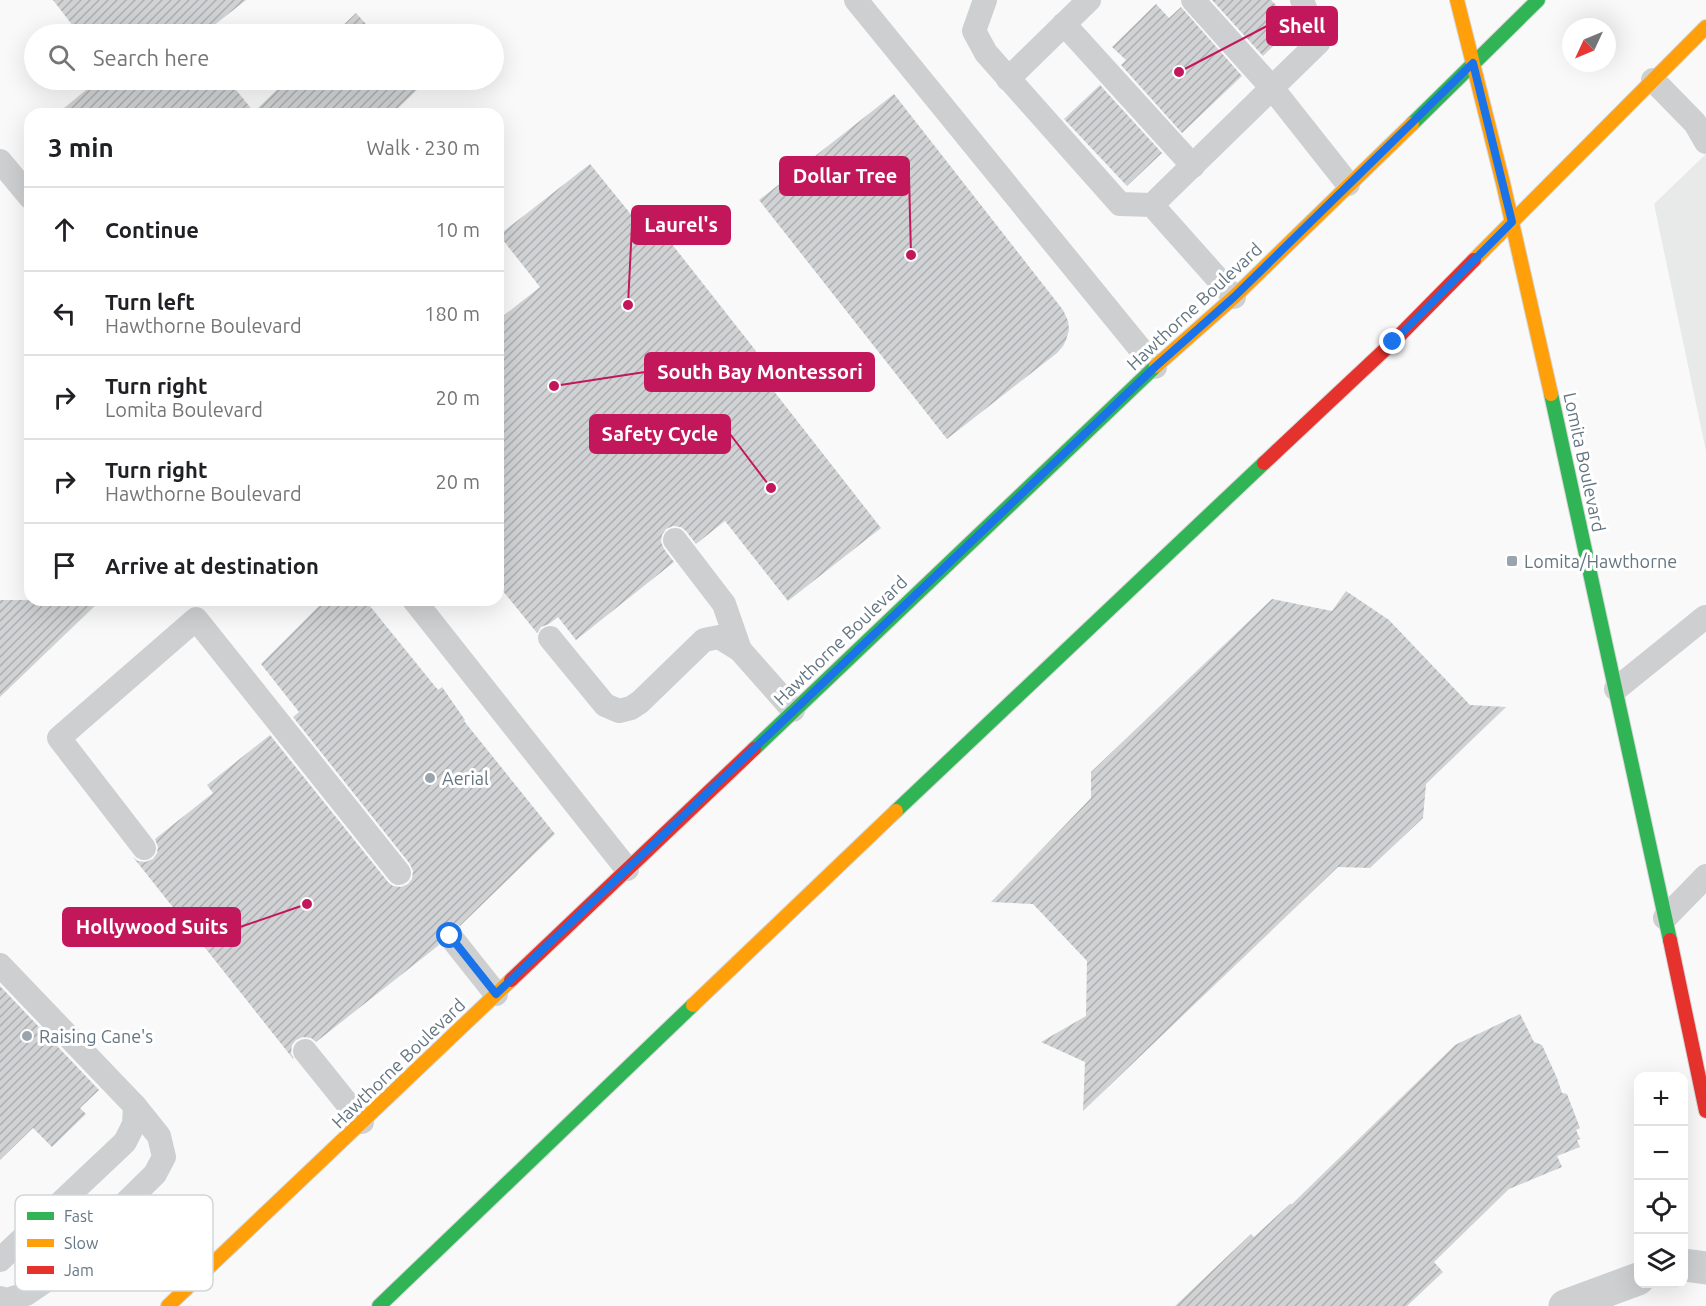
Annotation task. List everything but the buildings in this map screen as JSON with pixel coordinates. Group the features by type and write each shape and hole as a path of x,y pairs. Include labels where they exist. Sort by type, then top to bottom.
{"main road":[{"name":"Lomita Boulevard","path":"1457,0 1512,222 1616,690 1706,1111"},
{"name":"Hawthorne Boulevard","path":"213,1263 1155,367 1234,297 1538,0"},
{"path":"379,1306 983,726 1393,342 1706,27"},
{"name":"Hawthorne Boulevard","path":"168,1306 184,1291"}],"street":[{"path":"1688,1266 1706,1268"},
{"path":"1565,1306 1634,1280"}],"lane":[{"path":"856,0 1155,367"},
{"path":"985,0 974,31 986,53 1120,204 1152,206 1234,297"},
{"path":"1008,79 1089,0"},
{"path":"1193,0 1272,88 1348,184"},
{"path":"1152,206 1318,43 1302,0"},
{"path":"1064,24 1193,166"},
{"path":"1653,80 1695,123 1706,142"},
{"path":"0,160 24,190"},
{"path":"675,540 724,604 740,650"},
{"path":"419,606 627,869"},
{"path":"1616,690 1705,617"},
{"path":"144,848 59,738 196,619 399,873"},
{"path":"550,638 605,705 619,711 631,708 640,702 704,640 719,637 740,650 793,710"},
{"path":"1665,918 1706,876"},
{"path":"450,936 496,994"},
{"path":"0,965 135,1106 159,1136 164,1157 155,1174 134,1195"},
{"path":"305,1051 362,1122"},
{"path":"69,1195 125,1142 134,1124 135,1106"},
{"path":"0,1260 15,1246"},
{"path":"0,1298 7,1300 30,1291"}],"shaded area":[{"path":"1706,154 1706,451 1654,204"}],"traffic: fast":[{"path":"1412,124 1538,0"},
{"path":"754,749 1156,366"},
{"path":"1551,394 1670,940"},
{"path":"896,811 1264,463"},
{"path":"379,1306 693,1005"}],"traffic: slow":[{"path":"1457,0 1503,183 1551,394"},
{"path":"1474,260 1706,27"},
{"path":"1156,366 1234,297 1412,124"},
{"path":"693,1005 896,811"},
{"path":"213,1263 511,980"},
{"path":"168,1306 184,1291"}],"traffic: jam":[{"path":"1264,463 1393,342 1474,260"},
{"path":"511,980 754,749"},
{"path":"1670,940 1706,1111"}],"place":[{"name":"Shell","path":"1179,72"},
{"name":"Dollar Tree","path":"911,255"},
{"name":"Laurel's","path":"628,305"},
{"name":"South Bay Montessori","path":"554,386"},
{"name":"Safety Cycle","path":"771,488"},
{"name":"Lomita/Hawthorne","path":"1512,561"},
{"name":"Aerial","path":"430,778"},
{"name":"Hollywood Suits","path":"307,904"},
{"name":"Raising Cane's","path":"27,1036"}],"route":[{"path":"450,936 496,994 1155,367 1234,297 1473,63 1512,222 1393,342"}]}
